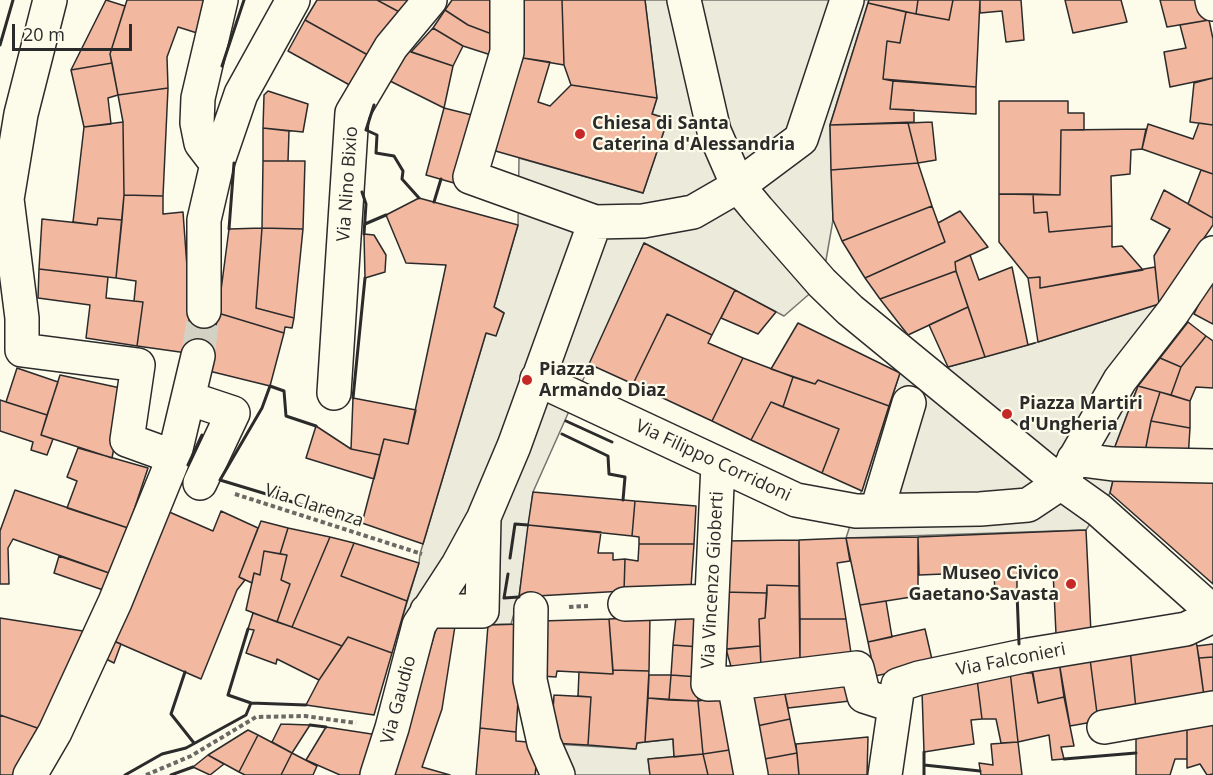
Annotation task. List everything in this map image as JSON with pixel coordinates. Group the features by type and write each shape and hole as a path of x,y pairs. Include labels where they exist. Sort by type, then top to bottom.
{"street":[{"path":"50,0 2,198 22,318 22,350 138,364 127,440 174,457"},
{"path":"217,164 201,143 197,123 198,98 221,0"},
{"path":"204,311 204,220 217,164 241,94 293,0"},
{"name":"Via Nino Bixio","path":"334,393 352,113 391,47 430,0"},
{"path":"507,0 507,52 470,177 595,222 643,221 693,212 738,186 801,139 847,0"},
{"path":"684,0 714,130 738,186 822,283 850,310 921,367 1068,471 1099,510 1213,614"},
{"name":"Via Gaudio","path":"377,775 423,618 458,565 484,517 514,446 595,222"},
{"path":"1068,471 1120,380 1173,312 1213,253"},
{"path":"30,775 55,732 115,602 174,457 198,356"},
{"name":"Via Filippo Corridoni","path":"537,379 796,500 866,511 980,509 1028,505 1068,471"},
{"path":"188,398 233,413 200,483"},
{"path":"866,511 909,403"},
{"name":"Via Vincenzo Gioberti","path":"718,464 708,684 734,683 751,775"},
{"path":"1068,471 1113,464 1213,466"},
{"path":"423,618 482,611 484,517"},
{"path":"625,604 711,601"},
{"path":"531,609 530,680 544,743 558,775"},
{"name":"Via Falconieri","path":"885,775 898,685 919,678 1028,655 1186,629 1213,614"},
{"path":"734,683 857,668 864,696 895,706"},
{"path":"1104,727 1213,708"}],"path":[{"name":"Via Clarenza","path":"200,483 420,554"},
{"path":"147,775 191,756 256,717 305,716 377,725 381,708 397,711"}],"shaded area":[{"path":"645,0 869,0 830,125 833,220 822,283 784,316 644,243 533,492 519,597 511,624 437,626 401,622 486,333 496,335 504,313 494,307 518,225 519,158 643,193 668,119 652,114 657,98"},
{"name":"Piazza Martiri d'Ungheria","path":"1159,304 1188,322 1138,386 1111,457 1115,472 1110,493 1086,530 846,538 900,373 921,367 948,367"},
{"path":"673,739 674,757 648,759 650,775 535,775 539,743 635,749 637,743"}],"building":[{"path":"106,0 125,6 110,54 112,63 71,70"},
{"path":"127,0 206,0 197,33 178,27 167,57 168,88 118,95 110,54"},
{"path":"317,0 377,0 405,15 375,59 305,20"},
{"path":"377,0 416,0 405,15"},
{"path":"452,0 493,0 497,36 468,25 445,10"},
{"path":"520,0 562,0 564,65 523,58"},
{"path":"562,0 645,0 657,98 571,85 564,65"},
{"path":"869,0 918,0 916,14 868,3"},
{"path":"918,0 953,0 949,20 916,14"},
{"path":"953,0 980,0 976,87 883,79 887,41 900,43 906,12 949,20"},
{"path":"980,0 1021,0 1024,40 1006,42 1002,11 980,13"},
{"path":"1065,0 1121,0 1127,22 1073,33"},
{"path":"1160,0 1203,0 1209,20 1167,27"},
{"path":"868,3 906,12 900,43 887,41 883,79 893,81 890,109 914,110 914,122 830,125"},
{"path":"445,10 468,25 497,36 491,55 463,46 433,28"},
{"path":"305,20 375,59 355,88 288,51"},
{"path":"1209,20 1213,39 1213,78 1170,87 1164,52 1186,48 1180,25"},
{"path":"433,28 463,46 453,66 411,52"},
{"path":"400,48 453,66 444,108 384,78"},
{"name":"Chiesa di Santa Caterina d'Alessandria","path":"523,58 550,62 538,102 550,106 571,85 657,98 652,114 668,119 643,193 492,150"},
{"path":"112,63 118,95 108,98 111,124 84,127 71,70"},
{"path":"1213,78 1213,125 1190,122 1194,83"},
{"path":"893,81 976,87 976,114 890,109"},
{"path":"168,88 163,196 124,195 123,122 118,95"},
{"path":"268,91 308,104 303,132 263,128 264,95"},
{"path":"999,101 1068,101 1068,113 1084,113 1084,130 1061,130 1060,195 999,194"},
{"path":"444,108 472,115 454,183 426,175"},
{"path":"123,122 122,220 98,218 97,225 73,222 84,127"},
{"path":"932,122 936,160 918,163 908,123"},
{"path":"908,123 918,163 831,170 830,125"},
{"path":"1199,123 1213,125 1213,174 1142,149 1148,124 1193,139"},
{"path":"263,128 289,131 288,161 263,161"},
{"path":"1146,129 1142,149 1131,150 1130,174 1111,176 1112,226 1049,232 1047,212 1034,213 1033,194 1060,195 1061,130"},
{"path":"263,161 305,161 303,229 262,228"},
{"path":"918,163 932,206 842,241 833,220 831,170"},
{"path":"1201,170 1213,174 1213,218 1188,204"},
{"path":"1164,190 1213,218 1213,225 1159,304 1154,256 1170,229 1151,219"},
{"path":"999,194 1033,194 1034,213 1047,212 1049,232 1112,226 1112,247 1122,246 1143,270 1040,288 1040,277 1028,278 999,242"},
{"path":"124,195 163,196 163,214 183,212 190,308 187,353 137,346 143,302 134,301 136,281 116,278"},
{"path":"419,198 518,225 494,307 504,313 496,336 486,333 423,544 362,523 384,439 408,444 446,265 406,263 386,215"},
{"path":"932,206 945,242 865,278 842,241"},
{"path":"960,211 988,247 955,262 956,271 880,299 865,278 945,242 938,223"},
{"path":"98,218 122,220 116,278 39,269 42,219 97,225"},
{"path":"262,228 303,229 294,318 256,308"},
{"path":"262,228 256,308 294,318 292,328 285,327 284,333 218,313 229,229"},
{"path":"364,234 374,235 386,255 385,272 365,278"},
{"path":"644,243 735,290 712,335 667,314 633,384 589,364"},
{"path":"970,255 979,280 1012,267 1028,345 985,357 956,271 955,262"},
{"path":"1155,267 1159,304 1038,342 1028,278 1040,277 1040,288"},
{"path":"39,269 108,277 106,298 143,302 137,346 86,338 90,305 38,298"},
{"path":"956,271 968,307 908,335 880,299"},
{"path":"1213,275 1213,324 1194,314"},
{"path":"735,290 776,312 758,334 721,318"},
{"path":"968,307 985,357 948,367 929,325"},
{"path":"190,308 218,313 210,358 187,353"},
{"path":"218,313 284,333 270,386 209,371"},
{"path":"667,314 712,335 708,343 743,358 712,421 633,384"},
{"path":"1188,322 1206,336 1181,367 1160,358"},
{"path":"798,323 900,373 889,406 818,380 815,384 771,369"},
{"path":"1206,336 1213,341 1213,388 1196,387 1190,401 1171,395 1181,367"},
{"path":"743,358 793,377 783,407 771,402 751,440 712,421"},
{"path":"1160,358 1181,367 1171,395 1138,386"},
{"path":"17,368 58,382 47,415 6,402"},
{"path":"60,375 125,389 112,458 41,435"},
{"path":"793,377 815,384 818,380 889,406 862,491 822,473 839,429 783,407"},
{"path":"1138,386 1160,392 1151,421 1144,457 1111,457"},
{"path":"1160,392 1190,401 1190,428 1151,421"},
{"path":"353,398 416,410 408,444 384,439 380,455 351,449"},
{"path":"0,400 47,415 41,435 53,439 47,455 31,450 33,442 0,431"},
{"path":"771,402 839,429 822,473 751,440"},
{"path":"1151,421 1190,428 1188,459 1144,457"},
{"path":"316,426 351,449 380,455 374,479 306,458"},
{"path":"78,448 148,468 128,528 67,508 77,481 67,477"},
{"path":"1115,472 1213,473 1213,584 1110,493"},
{"path":"15,490 128,528 112,574 13,539 8,548 9,584 0,584 0,531"},
{"path":"533,492 635,501 632,536 528,525"},
{"path":"635,501 696,506 694,544 639,544 639,537 632,536"},
{"path":"167,511 213,531 221,511 258,528 239,577 245,580 237,590 201,679 109,639"},
{"path":"261,521 288,528 280,554 264,551 260,575 254,573 252,583 239,577"},
{"path":"528,525 601,532 598,553 613,553 613,560 625,559 624,591 519,597"},
{"path":"288,528 330,537 292,627 277,622 290,584 281,580 287,555 280,554"},
{"name":"Museo Civico Gaetano Savasta","path":"1086,530 1091,633 1056,634 1053,571 1017,573 1017,593 995,594 994,572 919,575 918,537"},
{"path":"330,537 354,543 341,576 407,601 392,653 348,637 342,646 292,627"},
{"path":"918,537 918,596 860,605 846,538"},
{"path":"846,538 850,561 837,563 846,619 800,619 799,540"},
{"path":"799,540 799,586 767,585 767,593 722,592 725,541"},
{"path":"354,543 419,563 407,601 341,576"},
{"path":"639,544 694,544 691,587 624,591 625,559 638,561"},
{"path":"264,551 287,555 281,580 290,584 277,622 246,610 254,573 260,575"},
{"path":"59,556 112,574 106,591 54,573"},
{"path":"767,585 799,586 800,664 761,667 759,619 765,618"},
{"path":"722,592 767,593 765,618 759,619 760,646 718,650"},
{"path":"886,601 892,637 868,642 860,605"},
{"path":"253,613 342,646 319,680 277,659 276,664 246,653 254,630 248,629"},
{"path":"701,615 700,647 673,645 676,617"},
{"path":"650,617 649,671 613,670 609,619"},
{"path":"0,618 83,631 43,730 0,715"},
{"path":"609,619 613,674 557,671 556,677 541,676 541,621"},
{"path":"800,619 846,619 852,660 800,664"},
{"path":"523,624 516,732 480,728 488,625"},
{"path":"437,626 455,626 442,709 422,767 450,775 392,775"},
{"path":"925,629 933,664 875,676 868,642"},
{"path":"348,637 392,653 374,715 306,705 319,680"},
{"path":"109,639 121,644 114,663 102,657"},
{"path":"1195,639 1204,696 1136,709 1130,649"},
{"path":"1213,644 1213,657 1199,658 1197,646"},
{"path":"673,645 700,647 699,677 671,675"},
{"path":"760,646 761,667 732,670 726,649"},
{"path":"1130,649 1136,709 1098,721 1090,659"},
{"path":"1213,657 1213,695 1204,696 1199,658"},
{"path":"1090,659 1098,721 1070,726 1059,662"},
{"path":"1059,662 1064,697 1038,703 1031,666"},
{"path":"1024,668 1024,673 1033,673 1038,703 1064,697 1074,746 1061,747 1064,759 1052,760 1049,735 1018,742 1010,671"},
{"path":"613,670 649,671 645,742 637,743 636,749 588,745 591,697 578,696 579,672 613,674"},
{"path":"1010,671 1018,742 1001,743 996,719 982,719 977,679"},
{"path":"649,675 671,675 669,700 648,698"},
{"path":"671,675 699,677 698,701 669,700"},
{"path":"847,676 850,701 788,708 783,685"},
{"path":"977,679 982,719 971,720 974,744 924,752 922,691"},
{"path":"783,685 790,719 752,727 745,692"},
{"path":"554,695 591,697 588,745 551,743"},
{"path":"730,695 736,749 703,754 698,701"},
{"path":"648,698 698,701 703,754 674,757 673,739 645,742"},
{"path":"0,715 43,730 16,775 0,775"},
{"path":"1213,715 1213,774 1207,775 1200,764 1187,768 1187,719"},
{"path":"790,719 797,753 759,760 752,727"},
{"path":"1187,719 1187,759 1175,759 1170,775 1136,775 1136,727"},
{"path":"281,724 310,725 292,753 272,742"},
{"path":"326,727 378,735 365,775 340,775 306,760"},
{"path":"480,728 516,732 516,741 539,743 535,775 476,775"},
{"path":"248,730 258,735 239,772 208,755"},
{"path":"258,735 292,753 281,775 245,775 239,772"},
{"path":"868,737 867,775 799,775 796,744"},
{"path":"1018,742 1022,775 981,775 979,763 993,765 991,744"},
{"path":"736,749 740,775 708,775 703,754"},
{"path":"292,753 317,766 313,775 281,775"},
{"path":"797,753 799,775 762,775 759,760"},
{"path":"703,754 708,775 650,775 648,759"},
{"path":"208,755 224,764 210,775 193,767"}],"tunnel":[{"path":"198,356 204,311"}],"fence":[{"path":"1028,345 1038,342"}],"wall":[{"path":"0,45 13,0"},
{"path":"222,66 244,0"},
{"path":"374,105 366,130 377,135 376,153 394,156 403,171 402,179 419,198"},
{"path":"229,229 234,163"},
{"path":"434,202 441,179"},
{"path":"362,192 366,204 364,234"},
{"path":"365,224 386,215"},
{"path":"353,398 365,278"},
{"path":"316,426 286,416 284,391 270,386 262,408 220,480 362,523"},
{"path":"566,421 612,442"},
{"path":"562,434 608,456 609,474 625,477 623,500"},
{"path":"188,465 202,435"},
{"path":"510,558 515,524 528,525"},
{"path":"508,574 504,598 519,597"},
{"path":"1017,593 1019,644"},
{"path":"918,596 995,594"},
{"path":"125,775 162,754 186,748 246,715 251,703 228,695 248,629"},
{"path":"185,672 171,714 194,743"},
{"path":"251,703 306,705"},
{"path":"310,725 326,727"},
{"path":"924,752 924,775"},
{"path":"1064,759 1136,753"},
{"path":"924,765 980,771"},
{"path":"171,775 193,767"}],"place":[{"name":"Chiesa di Santa Caterina d'Alessandria","path":"580,134"},
{"name":"Piazza Armando Diaz","path":"527,380"},
{"name":"Piazza Martiri d'Ungheria","path":"1007,414"},
{"name":"Museo Civico Gaetano Savasta","path":"1071,584"}]}
